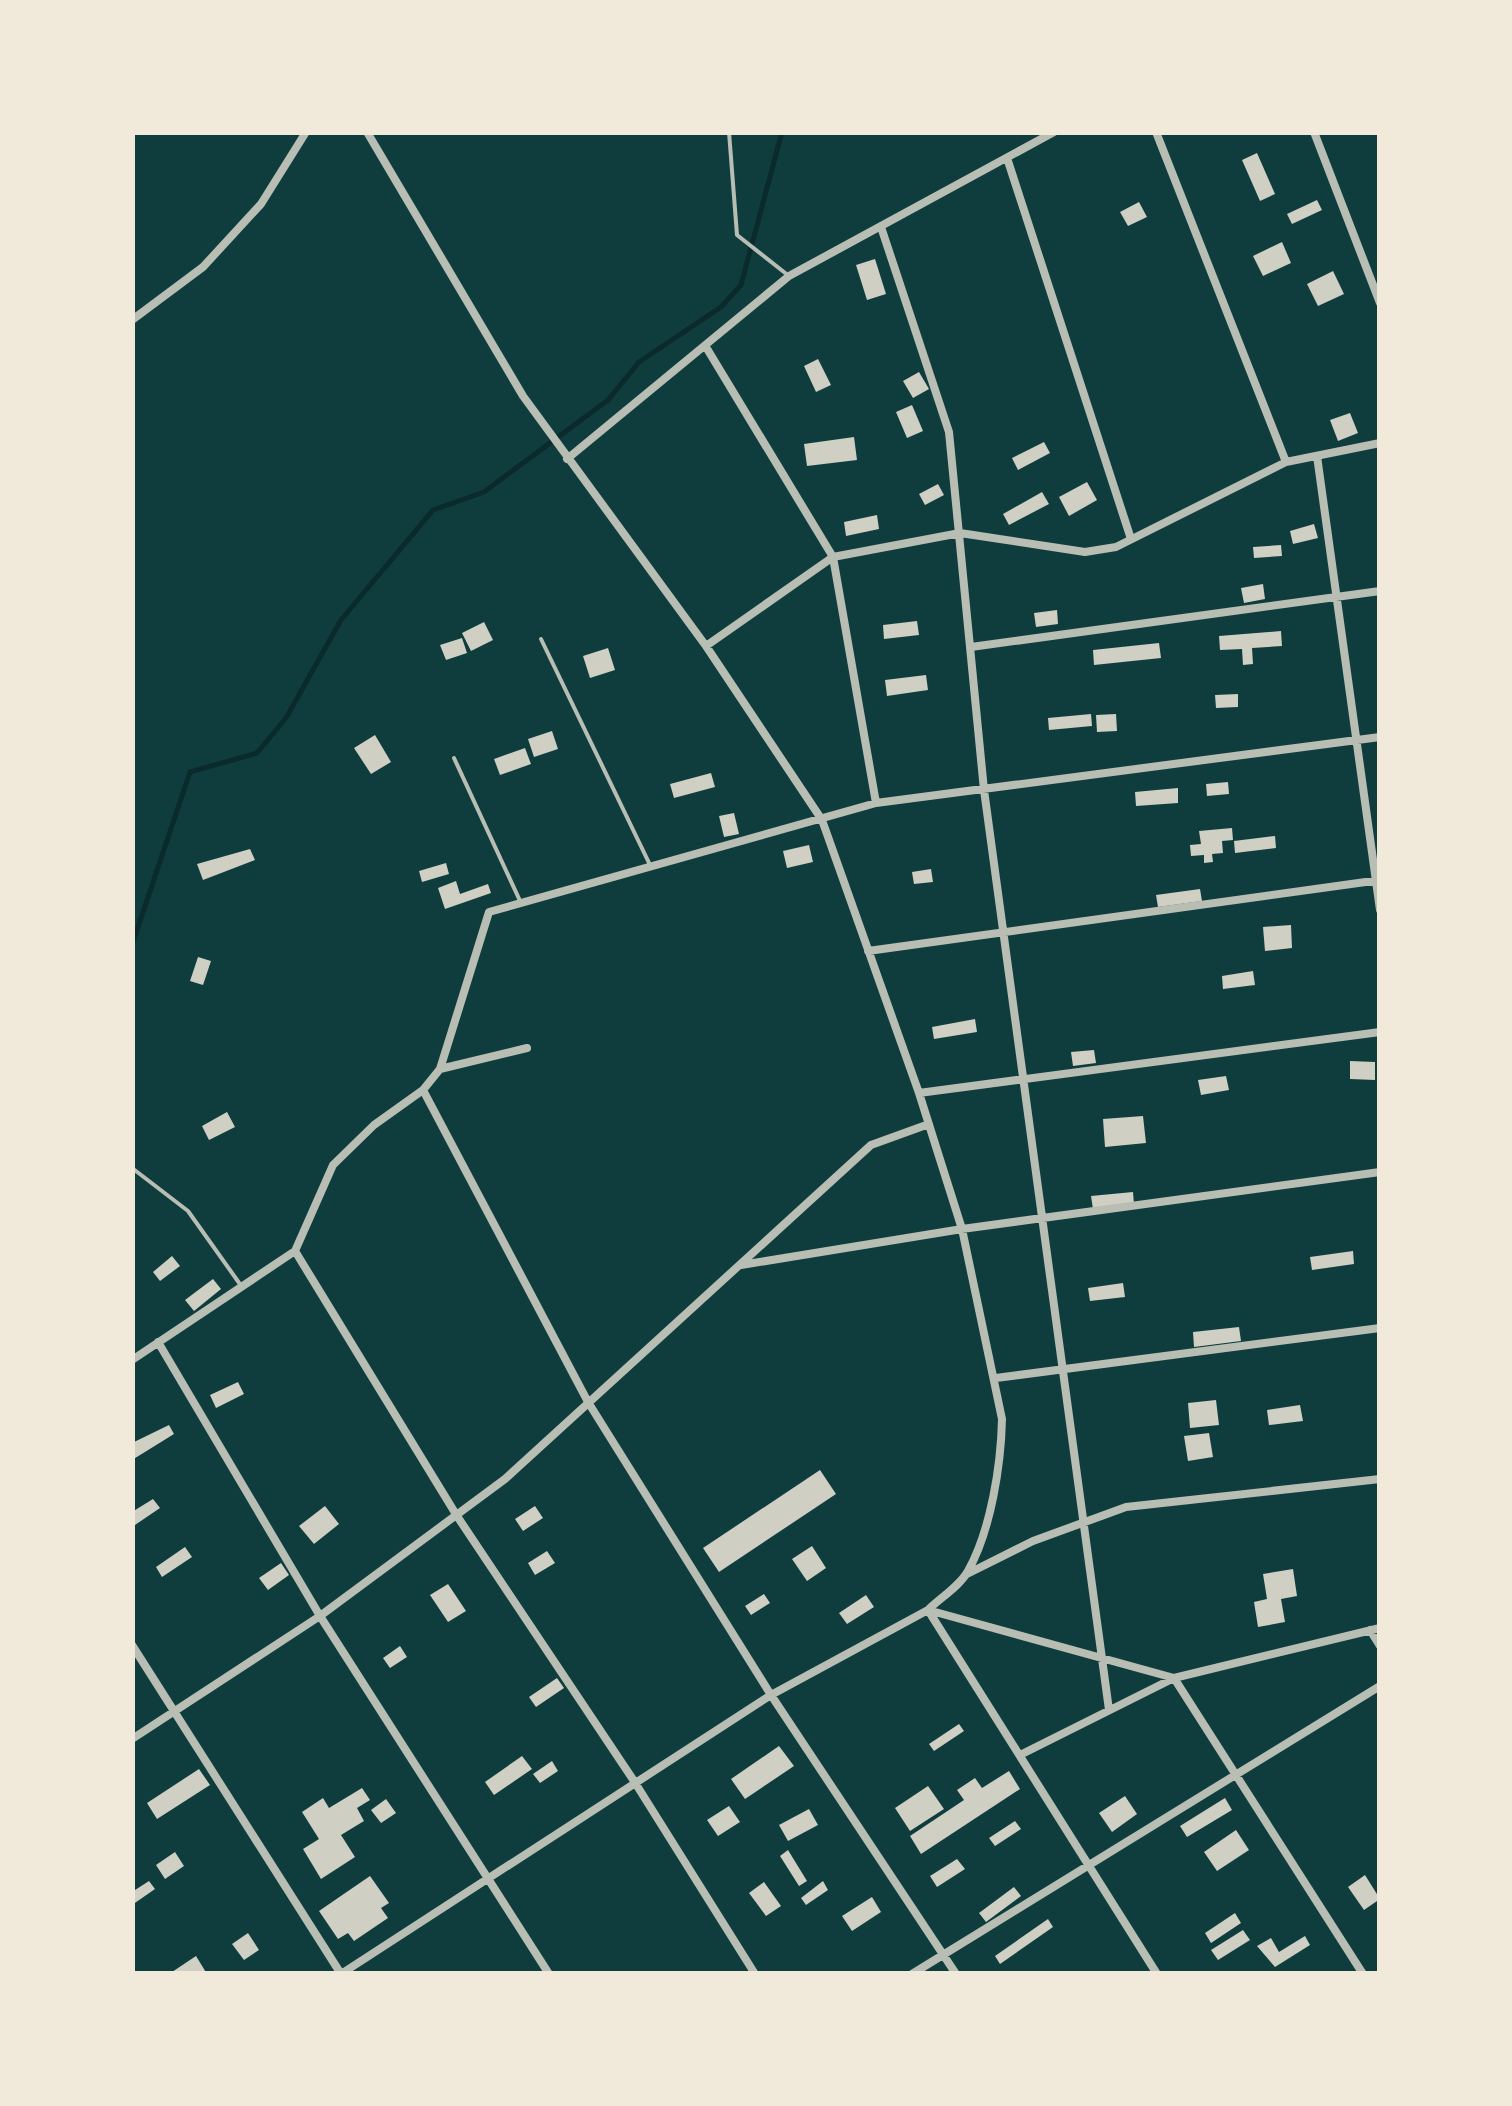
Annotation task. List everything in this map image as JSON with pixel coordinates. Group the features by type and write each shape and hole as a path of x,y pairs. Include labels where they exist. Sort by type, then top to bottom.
{"street":[{"path":"132,320 203,266 261,204 306,132"},
{"path":"367,132 547,430 706,646 822,820 920,1094 962,1228 996,1378 1001,1445 982,1532 967,1574"},
{"path":"564,454 706,347 790,276 1054,132"},
{"path":"1156,132 1286,462"},
{"path":"1314,132 1380,303"},
{"path":"1007,158 1131,539"},
{"path":"880,227 949,432 984,790 1109,1710"},
{"path":"706,347 833,556 876,803"},
{"path":"706,646 833,556 960,532 1085,552 1131,539 1286,462 1380,442"},
{"path":"1317,456 1380,910"},
{"path":"971,647 1380,591"},
{"path":"132,1360 295,1251 333,1165 374,1125 422,1090 440,1068 489,912 876,803 1380,737"},
{"path":"868,951 1378,880"},
{"path":"920,1094 1380,1032"},
{"path":"440,1068 527,1048"},
{"path":"422,1090 588,1402 771,1695 956,1974"},
{"path":"132,1739 320,1616 505,1479 871,1145 929,1124"},
{"path":"737,1266 962,1228 1380,1172"},
{"path":"295,1251 457,1516 634,1781 755,1974"},
{"path":"996,1378 1380,1328"},
{"path":"158,1342 320,1616 550,1974"},
{"path":"132,1645 341,1973 490,1881 634,1781 771,1695 928,1610 967,1574 1084,1520 1126,1507 1380,1479"},
{"path":"928,1610 1174,1678 1363,1974"},
{"path":"928,1610 1156,1974"},
{"path":"1020,1754 1174,1678 1375,1629 1380,1646"},
{"path":"912,1974 1088,1862 1380,1686"}],"lane":[{"path":"729,132 736,235 790,276"},
{"path":"541,639 651,867"},
{"path":"454,758 522,902"},
{"path":"132,1168 188,1212 242,1286"}],"building":[{"path":"1257,153 1275,194 1260,201 1242,160"},
{"path":"1317,200 1322,210 1292,224 1287,214"},
{"path":"1139,202 1147,217 1128,226 1120,212"},
{"path":"1282,242 1291,263 1263,276 1253,256"},
{"path":"875,259 886,294 867,300 856,265"},
{"path":"1333,271 1344,294 1318,306 1307,284"},
{"path":"818,359 831,385 816,392 804,366"},
{"path":"919,372 929,389 913,398 903,381"},
{"path":"912,405 923,431 907,438 896,412"},
{"path":"1350,413 1358,433 1338,441 1330,420"},
{"path":"854,437 857,460 807,466 804,444"},
{"path":"1044,442 1050,453 1018,470 1012,458"},
{"path":"1087,482 1097,500 1069,516 1059,497"},
{"path":"938,484 944,495 925,505 919,494"},
{"path":"1042,492 1049,504 1009,525 1003,514"},
{"path":"877,515 879,529 846,536 844,522"},
{"path":"1314,524 1318,538 1293,544 1290,531"},
{"path":"1281,545 1282,556 1254,558 1253,547"},
{"path":"1263,584 1265,599 1244,603 1241,588"},
{"path":"1057,610 1058,624 1036,627 1034,613"},
{"path":"917,621 919,635 884,639 883,625"},
{"path":"484,622 493,640 471,651 462,633"},
{"path":"1281,631 1282,646 1252,648 1253,664 1243,665 1242,649 1220,650 1219,636"},
{"path":"462,638 467,653 446,660 440,645"},
{"path":"1159,643 1161,658 1094,665 1093,650"},
{"path":"608,648 615,670 590,678 583,656"},
{"path":"926,675 928,690 887,696 885,680"},
{"path":"1238,694 1238,707 1216,708 1215,695"},
{"path":"1091,714 1092,726 1049,730 1048,718"},
{"path":"1116,714 1117,731 1097,732 1096,715"},
{"path":"552,731 558,749 534,757 528,739"},
{"path":"375,735 391,762 371,774 354,748"},
{"path":"525,748 531,764 500,775 494,759"},
{"path":"711,773 715,787 674,798 670,784"},
{"path":"1228,782 1229,794 1207,796 1206,784"},
{"path":"1178,788 1178,803 1136,806 1135,792"},
{"path":"734,813 739,834 724,837 719,816"},
{"path":"1232,828 1233,840 1222,841 1223,853 1212,854 1213,862 1204,863 1204,855 1191,856 1190,845 1201,844 1199,831"},
{"path":"1275,836 1276,848 1235,853 1234,841"},
{"path":"809,845 813,862 787,868 783,851"},
{"path":"250,849 255,860 203,880 197,864"},
{"path":"446,863 449,874 422,882 419,871"},
{"path":"931,869 933,882 914,884 912,872"},
{"path":"456,881 460,894 488,884 491,893 445,909 438,888"},
{"path":"1200,889 1202,901 1158,907 1156,895"},
{"path":"1291,925 1292,948 1265,951 1263,927"},
{"path":"198,957 211,961 203,985 190,981"},
{"path":"1253,971 1255,985 1223,989 1222,976"},
{"path":"975,1019 977,1032 934,1039 932,1027"},
{"path":"1094,1050 1096,1063 1073,1066 1071,1052"},
{"path":"1350,1061 1375,1062 1375,1080 1350,1079"},
{"path":"1226,1076 1229,1090 1201,1095 1198,1080"},
{"path":"227,1112 235,1127 209,1140 202,1126"},
{"path":"1143,1116 1146,1143 1105,1147 1103,1119"},
{"path":"1133,1192 1134,1205 1093,1209 1091,1196"},
{"path":"1353,1251 1354,1264 1312,1270 1310,1257"},
{"path":"172,1256 180,1266 160,1281 153,1272"},
{"path":"213,1279 221,1289 194,1311 185,1300"},
{"path":"1123,1283 1125,1297 1090,1301 1088,1288"},
{"path":"1239,1327 1241,1341 1194,1347 1193,1332"},
{"path":"238,1382 244,1394 216,1408 210,1395"},
{"path":"1216,1400 1219,1425 1190,1428 1188,1403"},
{"path":"1300,1405 1303,1421 1269,1425 1267,1410"},
{"path":"169,1425 174,1434 132,1460 132,1443"},
{"path":"1209,1433 1213,1457 1188,1461 1184,1436"},
{"path":"820,1470 836,1494 719,1572 703,1548"},
{"path":"153,1499 160,1508 132,1527 132,1512"},
{"path":"325,1506 339,1524 314,1544 299,1526"},
{"path":"535,1506 543,1518 523,1531 515,1519"},
{"path":"812,1546 826,1568 807,1581 792,1559"},
{"path":"185,1547 192,1557 162,1577 156,1567"},
{"path":"547,1551 555,1563 535,1575 528,1563"},
{"path":"281,1563 289,1575 268,1590 259,1578"},
{"path":"1293,1569 1297,1596 1281,1599 1285,1622 1258,1627 1254,1602 1267,1599 1263,1574"},
{"path":"448,1584 466,1611 448,1622 430,1595"},
{"path":"764,1594 770,1603 751,1615 745,1606"},
{"path":"866,1595 874,1607 847,1624 839,1613"},
{"path":"400,1646 407,1657 390,1668 383,1658"},
{"path":"557,1678 564,1688 536,1707 529,1697"},
{"path":"959,1724 964,1731 934,1751 929,1744"},
{"path":"779,1746 794,1766 745,1799 731,1779"},
{"path":"522,1756 532,1769 494,1795 485,1782"},
{"path":"552,1761 558,1771 540,1783 533,1774"},
{"path":"199,1769 210,1785 157,1819 147,1803"},
{"path":"1009,1771 1020,1789 921,1854 910,1836 964,1800 957,1790 975,1778 982,1788"},
{"path":"928,1786 944,1809 910,1831 895,1808"},
{"path":"362,1788 370,1800 357,1808 364,1821 341,1835 355,1857 321,1879 303,1849 319,1839 302,1812 323,1798 329,1808"},
{"path":"1125,1796 1137,1814 1112,1832 1099,1813"},
{"path":"1225,1798 1232,1810 1187,1837 1180,1826"},
{"path":"386,1799 396,1813 381,1823 371,1810"},
{"path":"729,1806 740,1822 718,1836 707,1820"},
{"path":"809,1809 818,1825 788,1841 779,1825"},
{"path":"1015,1821 1021,1829 995,1846 989,1838"},
{"path":"1236,1830 1249,1850 1217,1871 1204,1852"},
{"path":"788,1850 807,1881 799,1886 780,1856"},
{"path":"175,1852 184,1866 165,1879 156,1865"},
{"path":"957,1859 965,1869 937,1887 930,1876"},
{"path":"1365,1875 1380,1899 1364,1910 1348,1887"},
{"path":"370,1876 389,1903 381,1908 388,1918 354,1941 348,1933 338,1939 319,1911"},
{"path":"149,1881 155,1889 132,1905 132,1892"},
{"path":"823,1881 828,1890 806,1905 801,1898"},
{"path":"764,1882 781,1906 766,1916 749,1893"},
{"path":"1014,1887 1021,1896 986,1922 979,1913"},
{"path":"872,1897 881,1912 852,1931 842,1916"},
{"path":"1235,1913 1241,1923 1211,1943 1205,1933"},
{"path":"1048,1919 1053,1927 1000,1964 995,1956"},
{"path":"1243,1930 1250,1940 1218,1960 1211,1950"},
{"path":"248,1933 259,1950 244,1960 232,1944"},
{"path":"1305,1936 1310,1945 1275,1967 1257,1946 1271,1938 1279,1952"},
{"path":"196,1956 207,1974 169,1974"}],"waterway":[{"path":"132,945 190,772 257,753 286,718 341,620 433,510 484,492 608,400 639,362 721,307 741,285 782,132"}]}
